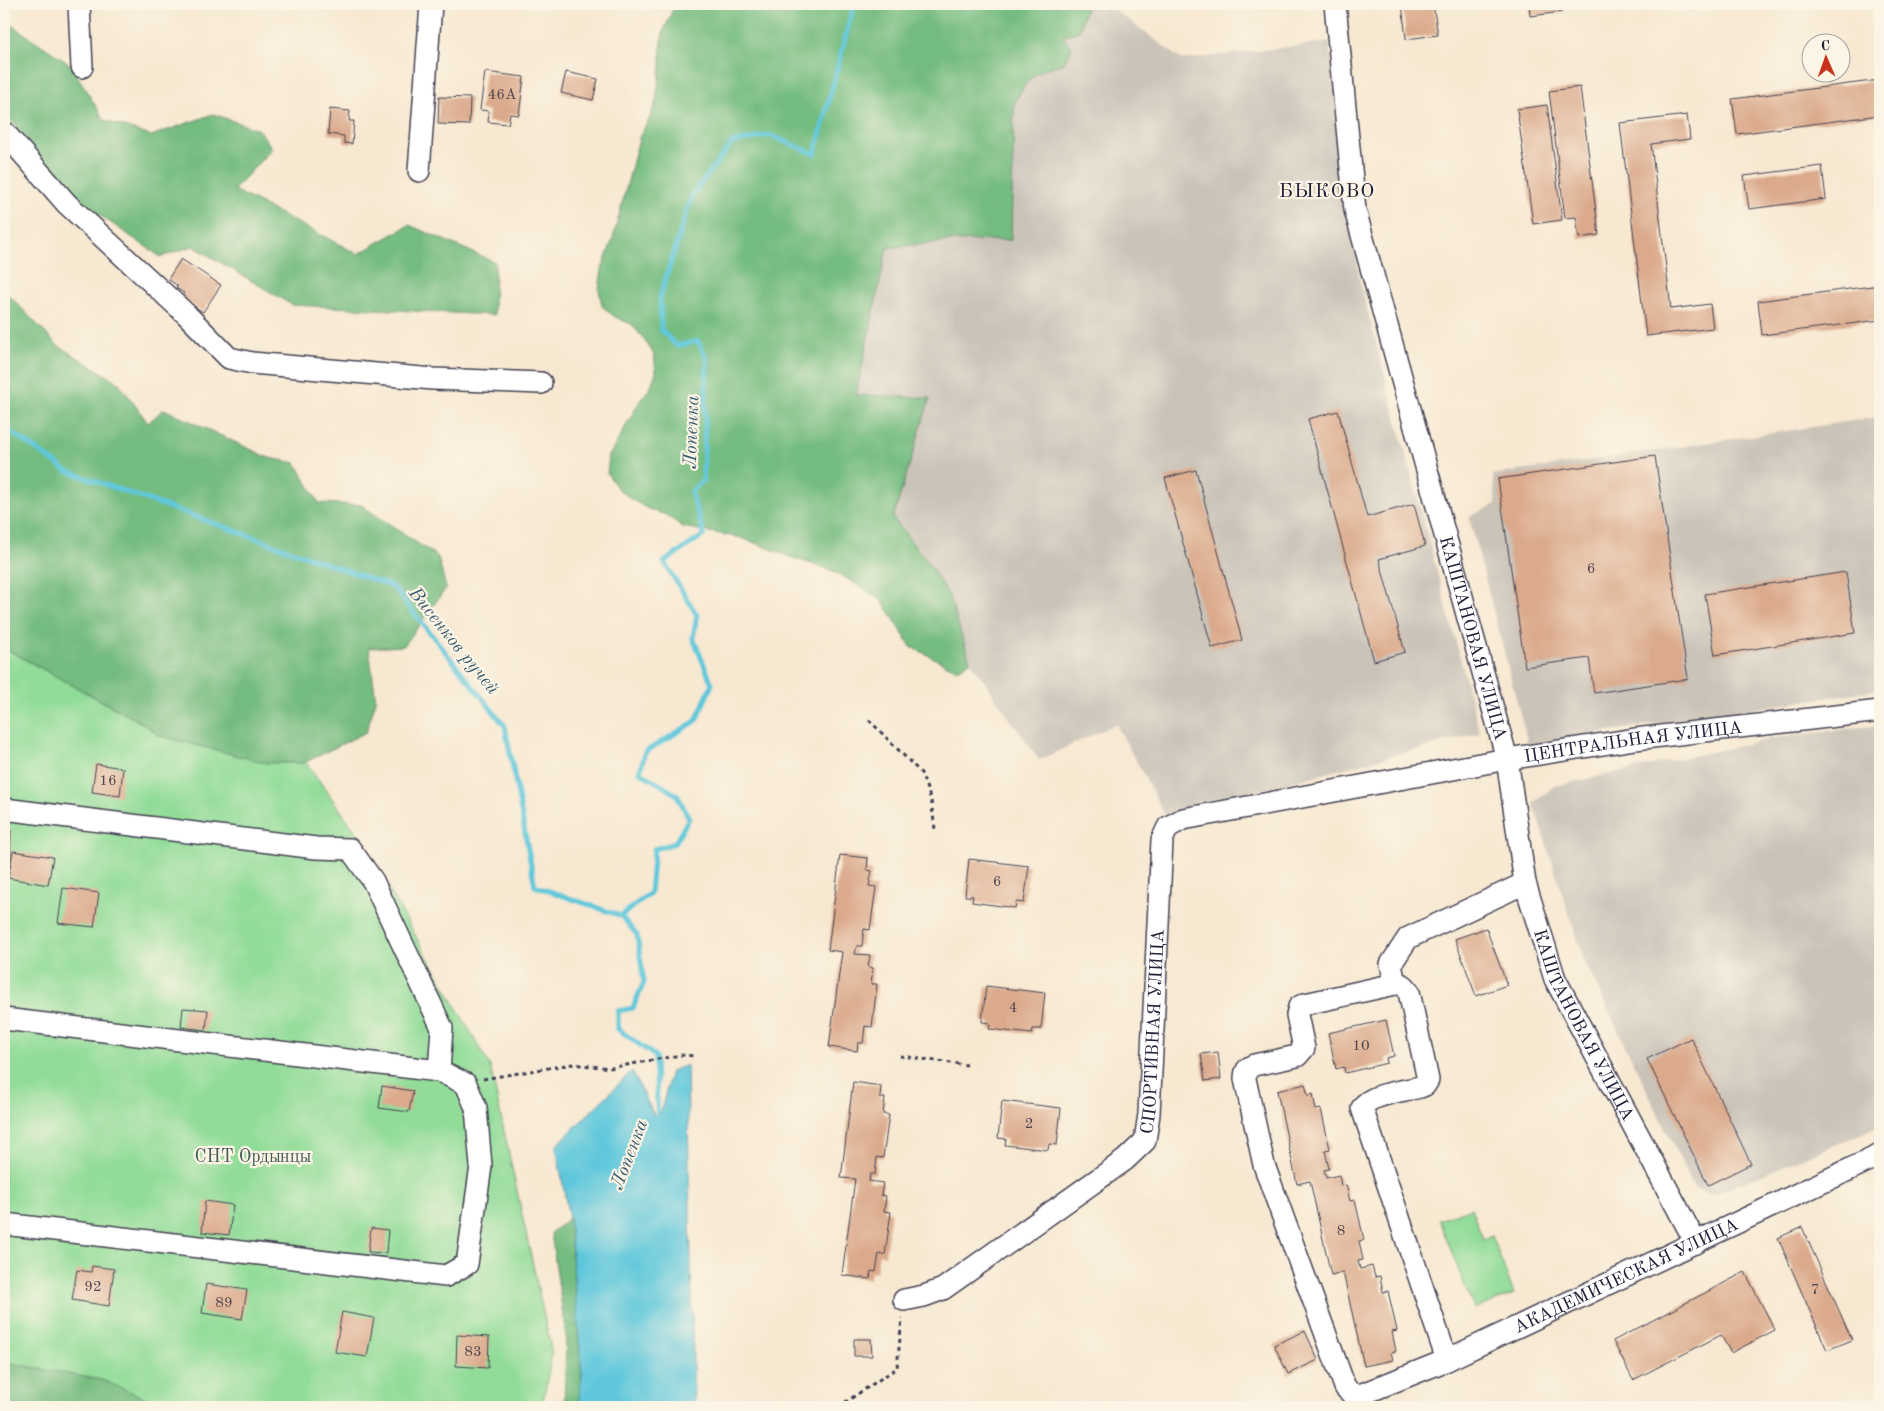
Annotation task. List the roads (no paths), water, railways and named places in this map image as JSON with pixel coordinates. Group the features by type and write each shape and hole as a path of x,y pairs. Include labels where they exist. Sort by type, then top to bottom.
{"street":[{"path":"79,4 82,67"},
{"path":"419,171 430,4"},
{"name":"КАШТАНОВАЯ УЛИЦА","path":"1335,4 1355,210 1506,759 1525,883 1555,979 1696,1244"},
{"path":"4,132 67,204 186,314 229,358 252,363 433,379 541,383"},
{"name":"ЦЕНТРАЛЬНАЯ УЛИЦА","path":"1162,840 1168,827 1183,819 1506,759 1636,739 1880,711"},
{"path":"4,809 306,846 350,849 373,881 442,1028 439,1071"},
{"name":"СПОРТИВНАЯ УЛИЦА","path":"904,1300 944,1289 1125,1160 1145,1141 1149,1114 1162,840"},
{"path":"1447,1360 1362,1108 1365,1102 1372,1098 1420,1087 1425,1085 1428,1080 1409,992 1406,986 1395,984 1391,964 1408,938 1525,883"},
{"name":"АКАДЕМИЧЕСКАЯ УЛИЦА","path":"1395,984 1305,1004 1299,1007 1297,1015 1304,1048 1301,1053 1297,1056 1254,1065 1248,1068 1244,1079 1264,1165 1346,1387 1354,1395 1369,1392 1447,1360 1696,1244 1880,1155"},
{"path":"4,1019 439,1071 466,1084 476,1108 481,1166 467,1264 446,1276 4,1224"}],"water":[{"path":"687,1065 694,1407 578,1407 582,1375 569,1218 556,1146 632,1071 658,1123 671,1071"}],"waterway":[{"name":"Лопенка","path":"657,1128 655,1056 618,1029 618,1011 633,1008 644,982 637,935 621,916 650,893 654,849 675,843 689,818 677,795 640,772 645,752 696,721 712,684 693,638 697,615 664,562 704,535 691,492 703,480 707,360 698,341 677,346 661,330 660,297 692,195 732,143 769,135 815,154 854,4"},
{"name":"Висенков ручей","path":"4,427 67,471 393,587 505,726 535,886 621,916"}],"district":[{"name":"БЫКОВО","path":"1327,190"}],"park label":[{"name":"СНТ Ордынцы","path":"253,1156"}]}
